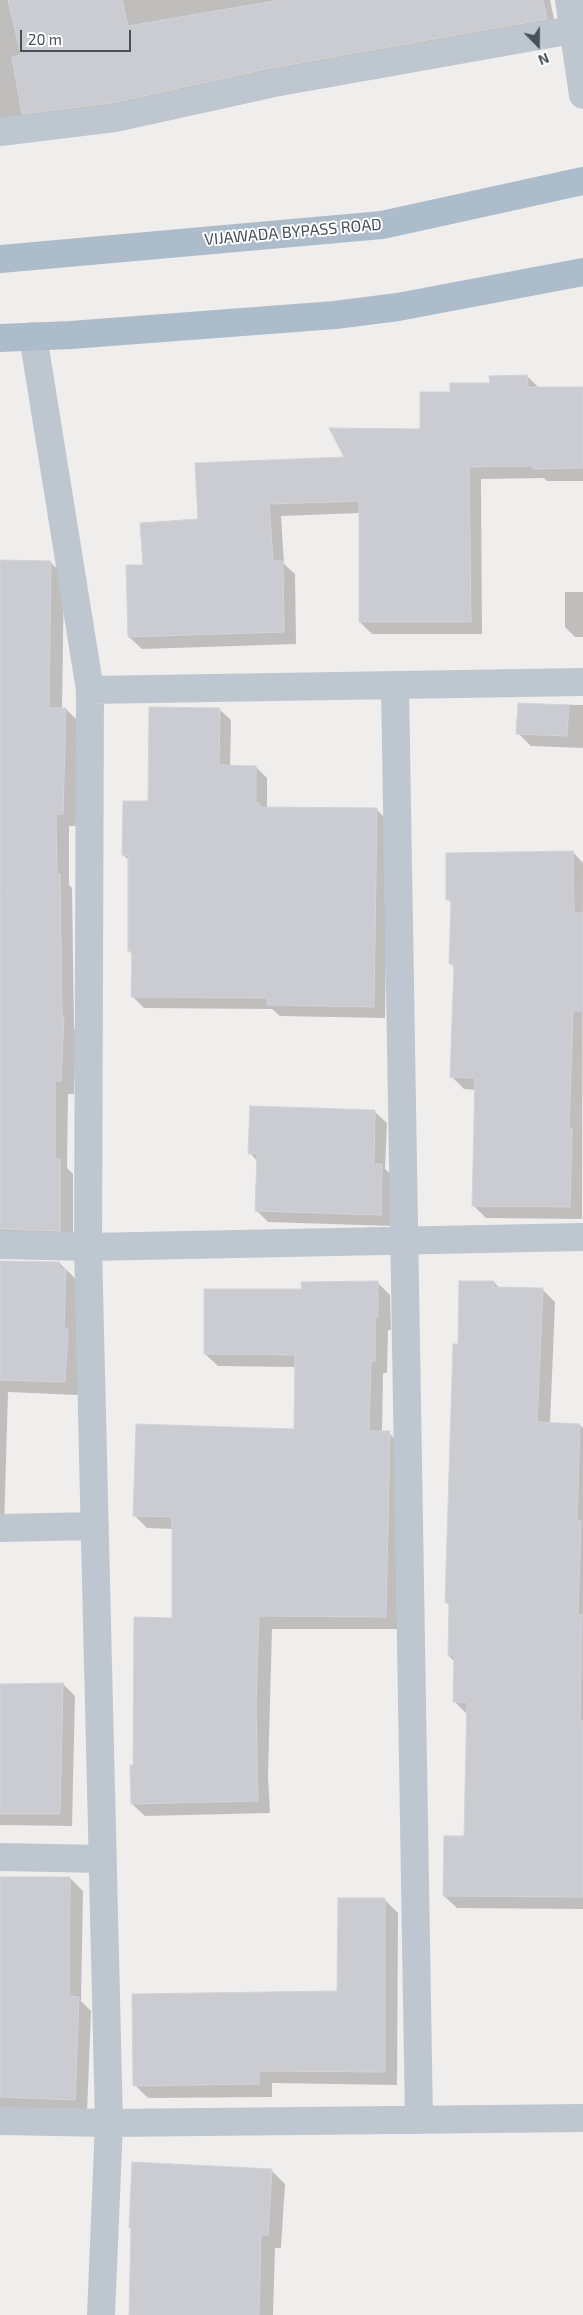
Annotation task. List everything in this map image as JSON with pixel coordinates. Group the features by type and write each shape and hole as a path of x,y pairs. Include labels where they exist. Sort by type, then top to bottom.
{"main road":[{"name":"VIJAWADA BYPASS ROAD","path":"0,259 382,225 583,182"},
{"path":"0,338 335,315 398,307 583,272"}],"street":[{"path":"569,0 578,29 583,95"},
{"path":"0,132 115,118 274,83 578,29"},
{"path":"33,336 90,690 88,1247 109,2122 102,2315"},
{"path":"90,690 583,682"},
{"path":"395,686 418,2120"},
{"path":"0,1245 88,1247 583,1237"},
{"path":"0,1528 95,1526"},
{"path":"0,1857 103,1859"},
{"path":"0,2122 583,2118"}],"building":[{"path":"8,0 122,0 128,26 280,0 543,0 547,19 271,68 112,103 22,114 12,57 21,55"},
{"path":"527,375 528,387 583,387 583,468 533,469 533,466 469,467 471,622 359,622 359,501 269,504 273,561 283,561 284,632 128,637 126,565 143,565 140,523 198,519 195,463 344,457 329,428 420,429 420,392 450,392 450,383 490,383 489,376"},
{"path":"0,560 51,561 49,708 66,708 63,814 56,814 57,874 60,874 62,1017 64,1017 61,1081 55,1081 55,1159 60,1159 60,1231 0,1229"},
{"path":"518,703 569,705 567,736 516,734"},
{"path":"149,707 220,708 219,765 256,766 256,803 260,803 259,807 377,808 374,1007 267,1005 267,998 131,997 132,951 128,951 128,855 122,855 123,801 148,801"},
{"path":"573,851 574,910 575,913 583,913 583,1011 573,1011 569,1128 572,1128 570,1207 472,1206 475,1078 450,1077 454,964 449,964 451,900 446,900 446,853"},
{"path":"250,1106 375,1110 374,1164 382,1164 381,1215 255,1211 257,1154 248,1154"},
{"path":"0,1261 60,1262 60,1269 66,1269 64,1329 68,1329 65,1382 0,1380"},
{"path":"378,1281 378,1317 375,1317 375,1361 371,1361 369,1431 390,1431 386,1617 259,1616 256,1705 258,1801 131,1804 130,1765 133,1765 134,1617 172,1618 172,1517 133,1516 136,1424 294,1429 295,1355 204,1354 204,1289 302,1289 301,1282"},
{"path":"459,1281 494,1281 494,1287 543,1288 537,1422 580,1424 577,1521 581,1521 578,1615 582,1615 580,1721 583,1721 583,1897 443,1896 444,1836 464,1836 467,1702 453,1702 454,1656 448,1656 449,1603 445,1603 453,1344 458,1344"},
{"path":"63,1683 60,1814 0,1814 0,1684"},
{"path":"0,1877 70,1877 69,1996 79,1997 75,2100 0,2097"},
{"path":"338,1898 385,1898 385,2072 259,2071 259,2084 133,2086 132,1994 337,1991"},
{"path":"132,2162 272,2169 268,2235 261,2235 259,2315 129,2315 131,2228 129,2228"}]}
